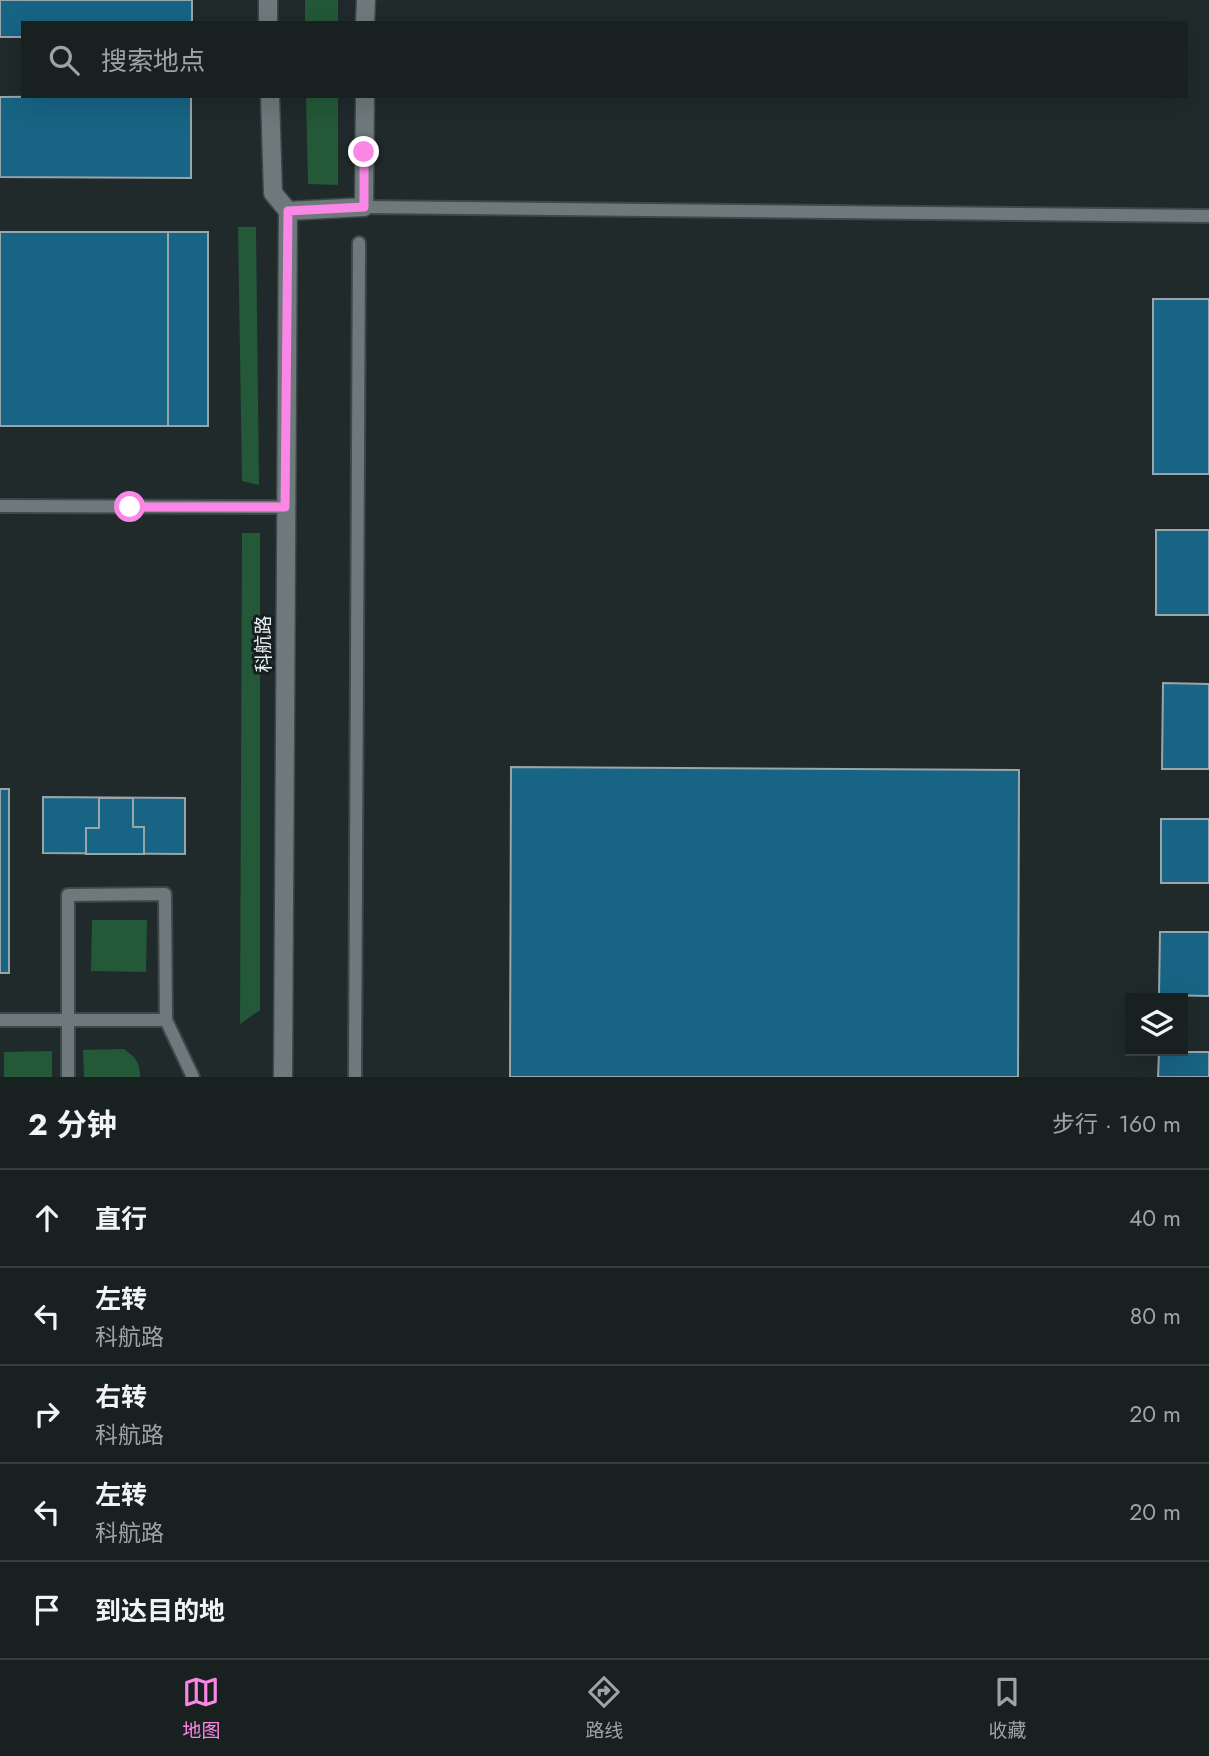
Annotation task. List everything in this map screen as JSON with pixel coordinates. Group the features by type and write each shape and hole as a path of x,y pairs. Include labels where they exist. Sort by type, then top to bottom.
{"main road":[{"path":"268,0 268,21"},
{"path":"365,21 366,0"},
{"name":"科航路","path":"270,98 273,193 288,211 283,1077"},
{"path":"288,211 364,207 365,98"}],"lane":[{"path":"364,207 1209,216"},
{"path":"355,1077 359,243"},
{"path":"0,506 285,507"},
{"path":"68,1077 68,895 165,894 166,1020 193,1077"},
{"path":"0,1020 166,1020"},
{"path":"270,1077 283,1077"}],"green space":[{"path":"305,0 338,0 338,21 305,21"},
{"path":"306,98 338,98 338,185 308,184"},
{"path":"238,227 256,227 259,485 242,481"},
{"path":"242,533 260,533 260,1010 240,1024"},
{"path":"92,920 147,920 146,972 91,971"},
{"path":"124,1049 136,1061 140,1077 84,1077 83,1050"},
{"path":"52,1051 52,1077 4,1077 4,1052"}],"building":[{"path":"0,0 192,0 192,21 21,21 21,37 0,37"},
{"path":"0,97 191,98 191,178 0,177"},
{"path":"0,232 168,232 168,426 0,426"},
{"path":"168,232 208,232 208,426 168,426"},
{"path":"1153,299 1209,299 1209,474 1153,474"},
{"path":"1156,530 1209,530 1209,615 1156,615"},
{"path":"1163,683 1209,684 1209,769 1162,769"},
{"path":"511,767 1019,770 1018,1077 510,1077"},
{"path":"0,789 9,789 9,973 0,973"},
{"path":"43,797 185,798 185,854 43,853"},
{"path":"99,798 133,798 133,827 144,827 144,854 86,854 86,828 99,828"},
{"path":"1161,819 1209,819 1209,883 1161,883"},
{"path":"1160,932 1209,932 1209,996 1159,993"},
{"path":"1188,1052 1209,1052 1209,1077 1158,1077 1159,1056 1188,1056"}],"route":[{"path":"130,507 285,507 288,211 364,207 364,152"}]}
